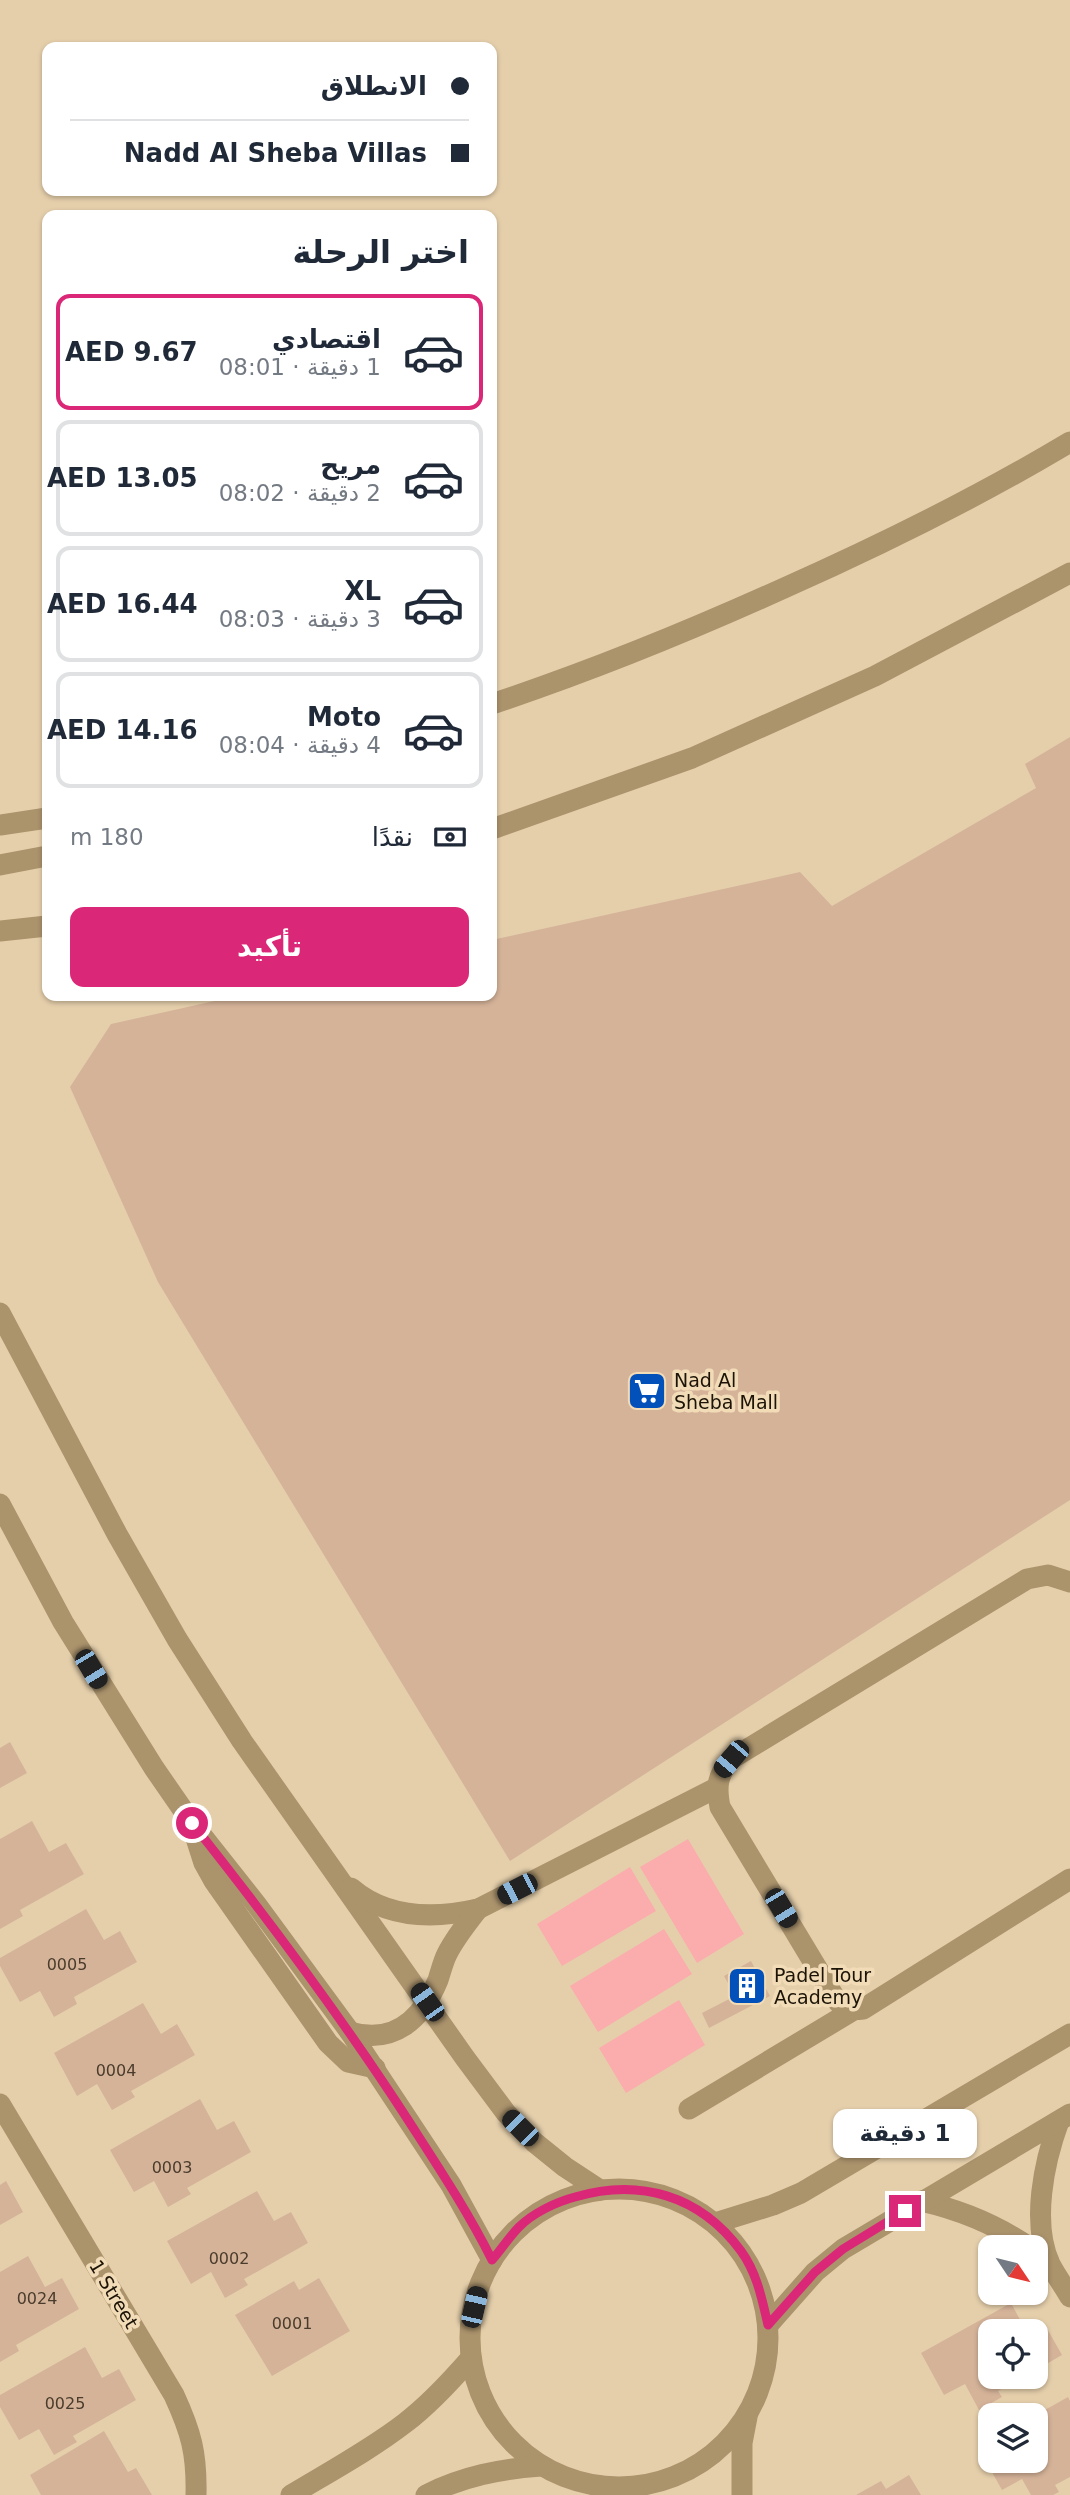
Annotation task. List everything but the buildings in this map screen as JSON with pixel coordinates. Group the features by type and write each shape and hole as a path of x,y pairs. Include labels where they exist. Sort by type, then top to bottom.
{"street":[{"path":"497,702 541,688 708,622 861,554 1070,442"},
{"path":"497,827 704,753 875,676 1070,573"},
{"path":"0,825 42,819"},
{"path":"0,865 42,857"},
{"path":"0,931 42,927"},
{"path":"0,1313 117,1534 177,1639 242,1741 464,2058 506,2113 534,2142 600,2190"},
{"path":"0,1504 105,1692 192,1823 256,1904 375,2068 451,2185 492,2260"},
{"path":"852,2011 842,2007 835,1998 720,1807 716,1788 720,1772 731,1759 1027,1579 1048,1575 1070,1582"},
{"path":"335,1872 354,1891 377,1905 402,1913 451,1915 478,1909 716,1788"},
{"path":"192,1823 204,1863 214,1881 328,2043 348,2062 375,2068"},
{"path":"689,2109 852,2011 863,2009 1070,1879"},
{"path":"350,2032 365,2036 394,2032 418,2014 427,2002 447,1955 478,1909"},
{"path":"715,2223 773,2205 801,2193 1070,2034"},
{"name":"1 Street","path":"0,2104 174,2395 189,2428 197,2462 196,2495"},
{"path":"768,2325 791,2297 834,2257 921,2201 1064,2118"},
{"path":"1042,2235 1042,2180 1049,2150 1064,2118"},
{"path":"742,2495 742,2443 749,2410 765,2369 768,2325 760,2287 741,2252 715,2223 690,2206 661,2194 630,2189 600,2190 557,2202 520,2226 492,2260 478,2291 470,2324 471,2358 483,2400 507,2437 541,2466 576,2481 624,2491 678,2475 706,2459 730,2437 749,2410"},
{"path":"921,2201 979,2218 1011,2235"},
{"path":"1048,2265 1070,2297"},
{"path":"290,2495 407,2422 441,2392 471,2358"},
{"path":"426,2495 470,2477 506,2468 541,2466"}],"shaded area":[{"path":"688,1839 744,1934 697,1963 640,1867"},
{"path":"630,1867 656,1911 562,1966 537,1924"},
{"path":"664,1929 692,1974 598,2032 570,1986"},
{"path":"679,2000 705,2045 626,2093 599,2048"}],"place":[{"name":"Nad Al Sheba Mall","path":"647,1391"},
{"name":"Padel Tour Academy","path":"747,1986"}],"route":[{"path":"192,1823 256,1904 381,2077 451,2185 492,2260 520,2226 557,2202 600,2190 630,2189 661,2194 690,2206 715,2223 741,2252 760,2287 768,2325 815,2272 843,2249 905,2211"}]}
